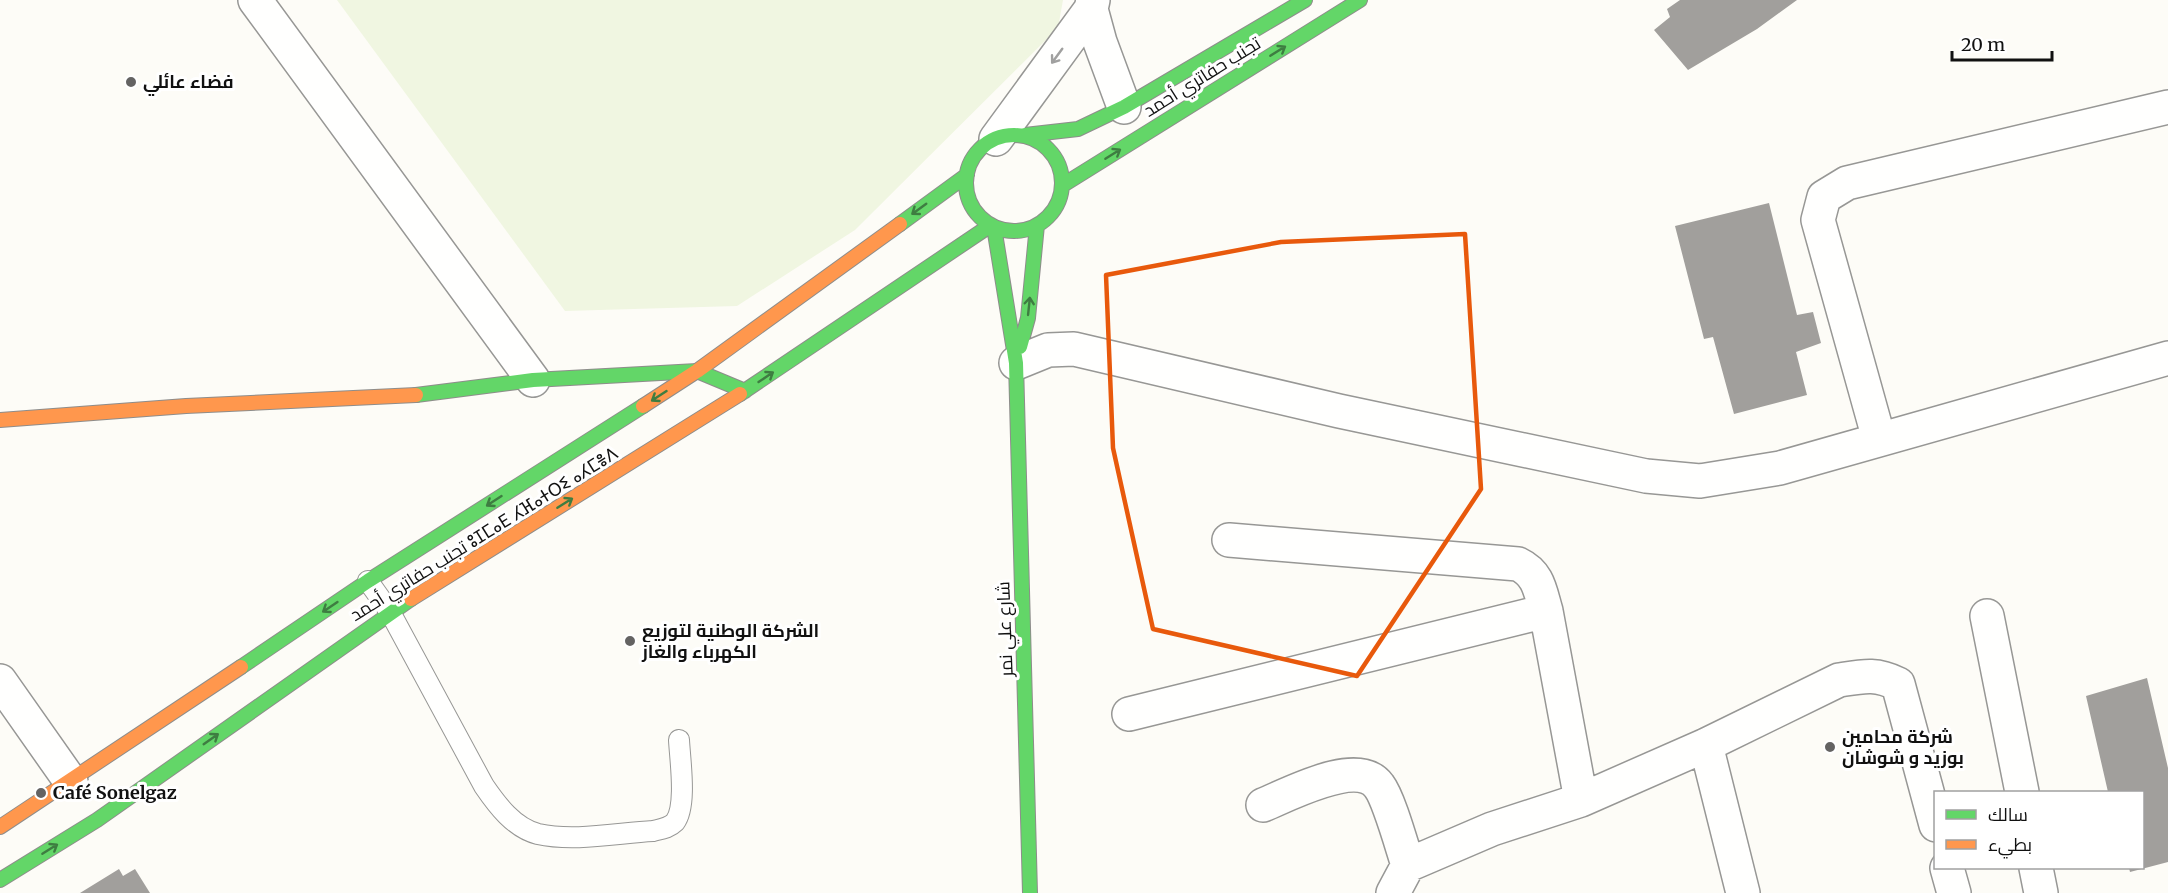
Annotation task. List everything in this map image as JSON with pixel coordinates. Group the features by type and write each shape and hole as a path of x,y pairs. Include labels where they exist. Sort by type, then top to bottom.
{"main road":[{"name":"تجنب حفاتري أحمد","path":"1010,137 1078,129 1124,107 1305,0"},
{"name":"تجنب حفاتري أحمد","path":"1063,185 1360,0"},
{"path":"1010,137 1042,144 1053,156 1063,185 1054,209 1037,225 1022,230 1006,231 992,226 979,216 971,203 967,189 967,175 972,159 982,147 1010,137"},
{"name":"تجنب حفاتري أحمد ⵓⵊⵎⴰⴹ ⵃⴼⴰⵜⵔⵉ ⴰⵃⵎⴻⴷ","path":"0,826 71,782 368,581 697,371 967,175"},
{"name":"شارع علي نمر","path":"1016,363 1028,318 1037,225"},
{"name":"تجنب حفاتري أحمد ⵓⵊⵎⴰⴹ ⵃⴼⴰⵜⵔⵉ ⴰⵃⵎⴻⴷ","path":"0,880 97,820 390,612 745,391 992,226"},
{"name":"شارع علي نمر","path":"992,226 1016,363 1030,893"},
{"path":"0,420 175,407 407,396 533,380 697,371 745,391"}],"street":[{"path":"255,0 533,380"},
{"path":"1092,5 1124,107"},
{"path":"1010,137 1092,5"},
{"path":"1879,439 1818,220 1824,197 1846,183 2168,107"},
{"path":"1016,363 1048,350 1074,349 1351,414 1646,476 1700,481 1780,468 2168,357"},
{"path":"1229,540 1518,564 1529,569 1537,578 1546,611 1581,800"},
{"path":"1129,714 1546,611"},
{"path":"1987,616 2022,791"},
{"path":"1393,893 1408,865 1492,829 1581,800 1706,745 1839,680 1881,676 1898,684 1934,821"},
{"path":"0,681 71,782"},
{"path":"1706,745 1743,893"},
{"path":"1263,805 1323,780 1351,774 1369,777 1380,787 1408,865"},
{"path":"1948,869 1954,893"},
{"path":"2036,869 2041,893"}],"lane":[{"path":"368,581 390,612 484,786 501,810 537,834 568,836 666,828 674,823 680,813 679,740"}],"highlighted area":[{"path":"1465,234 1481,489 1357,676 1153,629 1113,448 1106,275 1281,242"}],"green space":[{"path":"337,0 1063,0 1058,28 855,230 737,306 565,311"}],"building":[{"path":"1680,0 1797,0 1757,29 1688,70 1654,30 1670,17 1667,9"},
{"path":"1769,203 1797,315 1813,312 1821,343 1796,352 1807,395 1734,414 1713,337 1704,339 1675,226"},
{"path":"2147,678 2168,768 2168,862 2144,868 2144,791 2108,791 2086,696"},
{"path":"119,869 123,876 135,869 150,893 80,893"}],"traffic: fast":[{"path":"1025,135 1078,129 1124,107 1305,0"},
{"path":"1063,185 1360,0"},
{"path":"1014,135 1032,139 1048,149 1058,165 1062,183 1058,201 1048,217 1032,227 1014,231 996,227 980,217 970,201 966,183 970,165 980,149 996,139 1014,135"},
{"path":"900,224 967,175"},
{"path":"740,394 991,225"},
{"path":"1020,347 1028,318 1037,225"},
{"path":"994,227 1016,363 1030,893"},
{"path":"416,395 533,380 697,371 745,391"},
{"path":"241,667 368,581 643,406"},
{"path":"0,880 97,820 411,599"}],"traffic: slow":[{"path":"643,406 697,371 900,224"},
{"path":"411,599 740,394"},
{"path":"0,420 186,406 416,395"},
{"path":"0,827 241,667"}],"place":[{"name":"فضاء عائلي","path":"131,82"},
{"name":"الشركة الوطنية لتوزيع الكهرباء والغاز","path":"630,641"},
{"name":"شركة محامين بوزيد و شوشان","path":"1830,747"},
{"name":"Café Sonelgaz","path":"41,793"}]}
